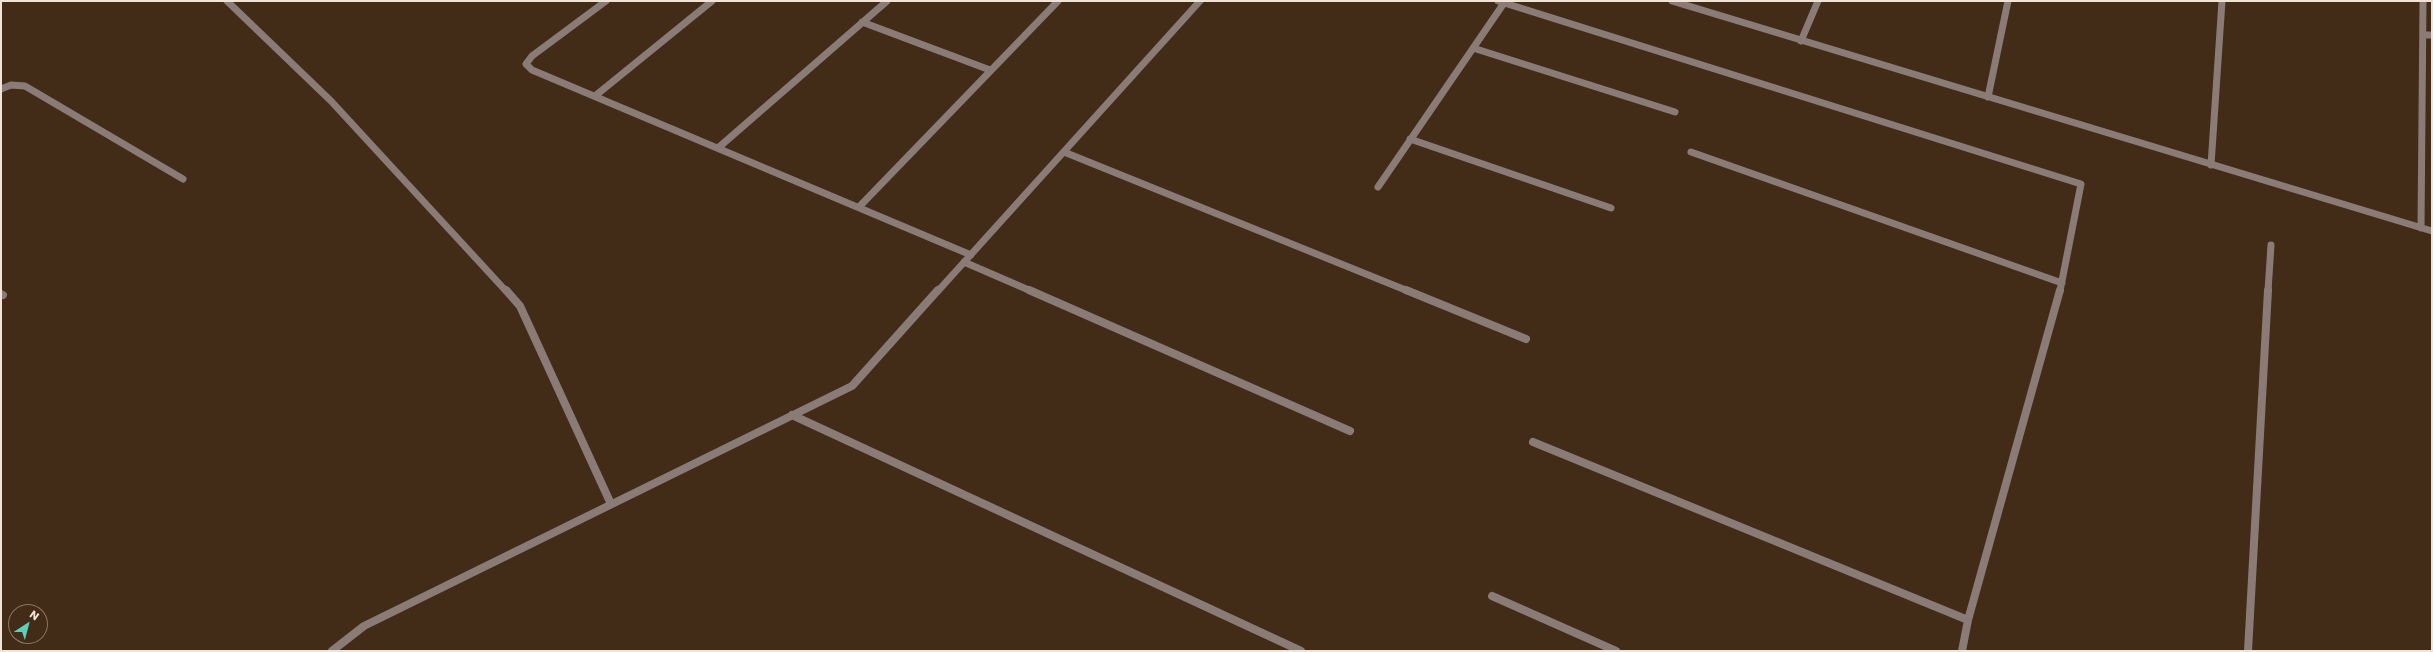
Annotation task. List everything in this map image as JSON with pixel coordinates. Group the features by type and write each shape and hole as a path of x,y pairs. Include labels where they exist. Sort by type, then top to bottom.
{"street":[{"path":"227,1 331,100 520,306 611,504"},
{"path":"606,1 532,56 526,64 532,70 971,255"},
{"path":"595,96 712,1"},
{"path":"718,148 887,1"},
{"path":"859,208 990,70 1058,1"},
{"path":"332,651 364,626 852,386 1200,1"},
{"path":"1672,1 2432,231"},
{"path":"1801,41 1818,1"},
{"path":"1988,97 2008,1"},
{"path":"2211,165 2222,1"},
{"path":"2421,228 2423,1"},
{"path":"1378,187 1473,48 1501,2 2081,184 2062,282 1968,620 1962,651"},
{"path":"862,22 990,70"},
{"path":"2423,35 2432,35"},
{"path":"1473,48 1675,112"},
{"path":"1,89 11,85 25,86 183,179"},
{"path":"1410,139 1611,208"},
{"path":"1064,152 1526,339"},
{"path":"1691,152 2062,282"},
{"path":"2248,651 2271,245"},
{"path":"964,262 1350,432"},
{"path":"792,415 1301,651"},
{"path":"1533,442 1968,620"},
{"path":"1492,596 1616,651"}]}
